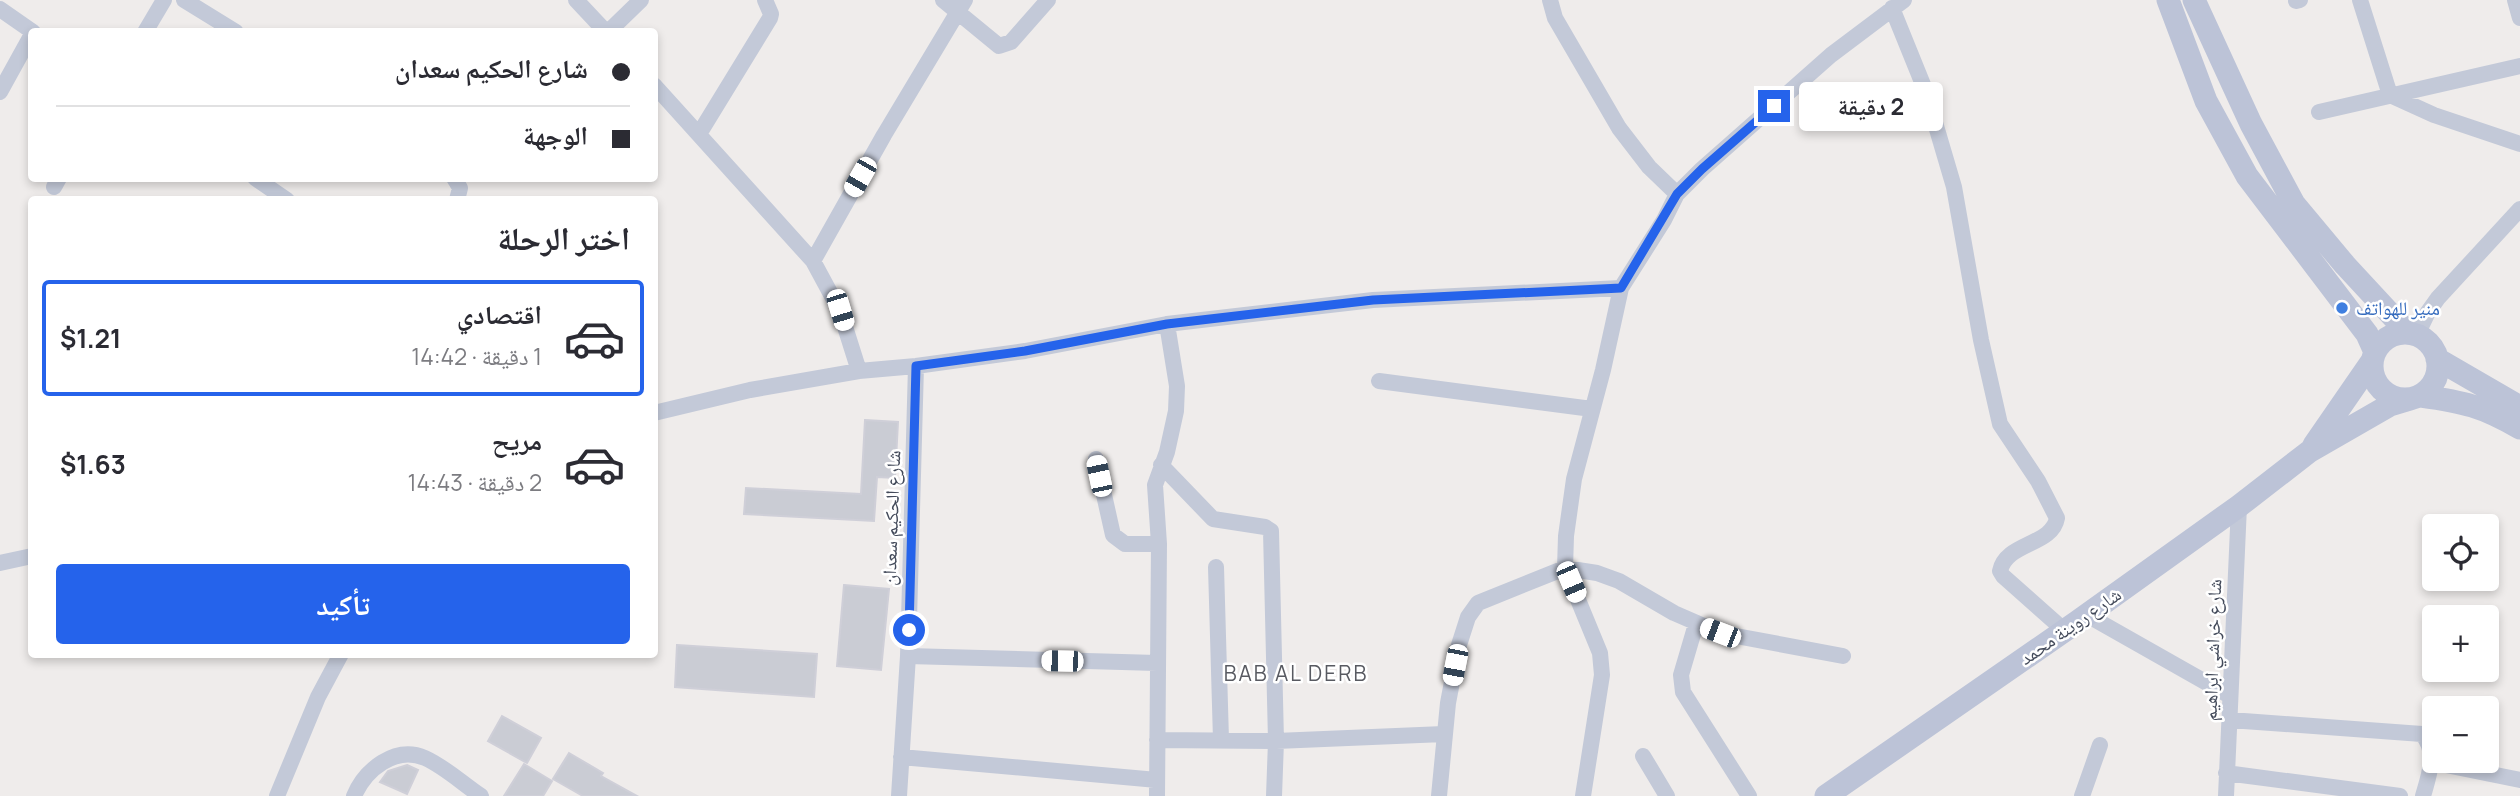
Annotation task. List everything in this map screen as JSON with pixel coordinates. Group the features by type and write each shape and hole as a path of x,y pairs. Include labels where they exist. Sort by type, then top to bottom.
{"main road":[{"path":"2168,0 2206,101 2246,176 2367,334 2374,357 2372,372 2382,390 2390,396 2465,403 2489,410 2520,428"},
{"path":"2194,0 2251,124 2294,204 2412,334 2433,348 2437,359 2435,380 2416,398 2390,405 2310,451"},
{"path":"2310,451 2389,337 2412,334"},
{"path":"2437,359 2520,407"},
{"name":"شارع روينة محمد","path":"1826,796 2065,631 2239,506 2310,451"}],"street":[{"path":"147,28 164,0"},
{"path":"184,0 230,28"},
{"path":"576,0 603,28"},
{"path":"611,28 641,0"},
{"path":"699,134 770,18 765,0"},
{"path":"943,0 961,6 995,45 1003,46 1011,41 1048,0"},
{"path":"1550,0 1555,18 1619,128 1649,167 1677,194"},
{"path":"2360,0 2390,95 2434,115 2520,144"},
{"path":"2515,0 2520,18"},
{"path":"1583,796 1602,675 1600,653 1565,568 1566,536 1574,478 1621,288 1677,194 1831,55 1898,4 1954,187 1981,340 2000,424 2038,481 2057,518 2051,531 2006,557 2000,570 2003,576 2065,631"},
{"path":"813,261 961,6"},
{"path":"0,9 28,30"},
{"path":"0,92 28,40"},
{"path":"2319,113 2520,65"},
{"path":"658,89 813,261 840,310 859,371"},
{"path":"261,182 282,196"},
{"path":"2412,334 2438,298 2520,209"},
{"path":"658,412 750,390 859,371 1025,351 1167,324 1373,300 1621,288"},
{"path":"901,757 1157,788 1159,544 1155,485 1169,445 1176,411 1177,386 1167,324"},
{"name":"شارع الحكيم سعدان","path":"899,796 908,656 916,366"},
{"path":"1379,381 1592,409"},
{"path":"1096,459 1113,535 1125,544 1159,544"},
{"path":"1161,465 1213,519 1265,527 1271,531 1276,741 1274,796"},
{"name":"شارع خراشي ابراهيم","path":"2226,796 2239,506"},
{"path":"0,564 28,557"},
{"path":"1216,567 1221,740"},
{"path":"1439,796 1444,734 1459,645 1468,617 1478,603 1565,568 1597,573 1619,581 1696,624 1720,633 1843,656"},
{"path":"2087,615 2230,696"},
{"path":"1696,624 1681,675 1681,685 1749,796"},
{"path":"908,656 1157,663"},
{"path":"278,796 318,697 339,658"},
{"path":"2230,720 2422,734"},
{"path":"1157,740 1276,741 1444,734"},
{"path":"2082,796 2100,744"},
{"path":"354,796 368,773 381,762 411,755 424,758 481,796"},
{"path":"1643,756 1667,796"},
{"path":"2226,773 2400,796"},
{"path":"2423,796 2428,773"},
{"path":"2485,773 2520,780"}],"building":[{"path":"865,420 898,422 895,478 877,477 874,521 744,514 746,488 861,494"},
{"path":"844,585 889,589 881,670 837,666"},
{"path":"677,645 817,654 814,697 675,687"},
{"path":"502,716 541,738 527,763 488,741"},
{"path":"569,753 603,773 601,776 637,796 583,796 553,779"},
{"path":"524,764 552,781 543,796 504,796"},
{"path":"407,765 418,770 407,794 380,782 388,771"}],"place":[{"name":"منير للهواتف","path":"2342,308"}],"district":[{"name":"BAB AL DERB","path":"1296,674"}],"route":[{"path":"909,630 916,366 1025,351 1167,324 1373,300 1621,288 1664,220 1677,194 1774,106"}]}
